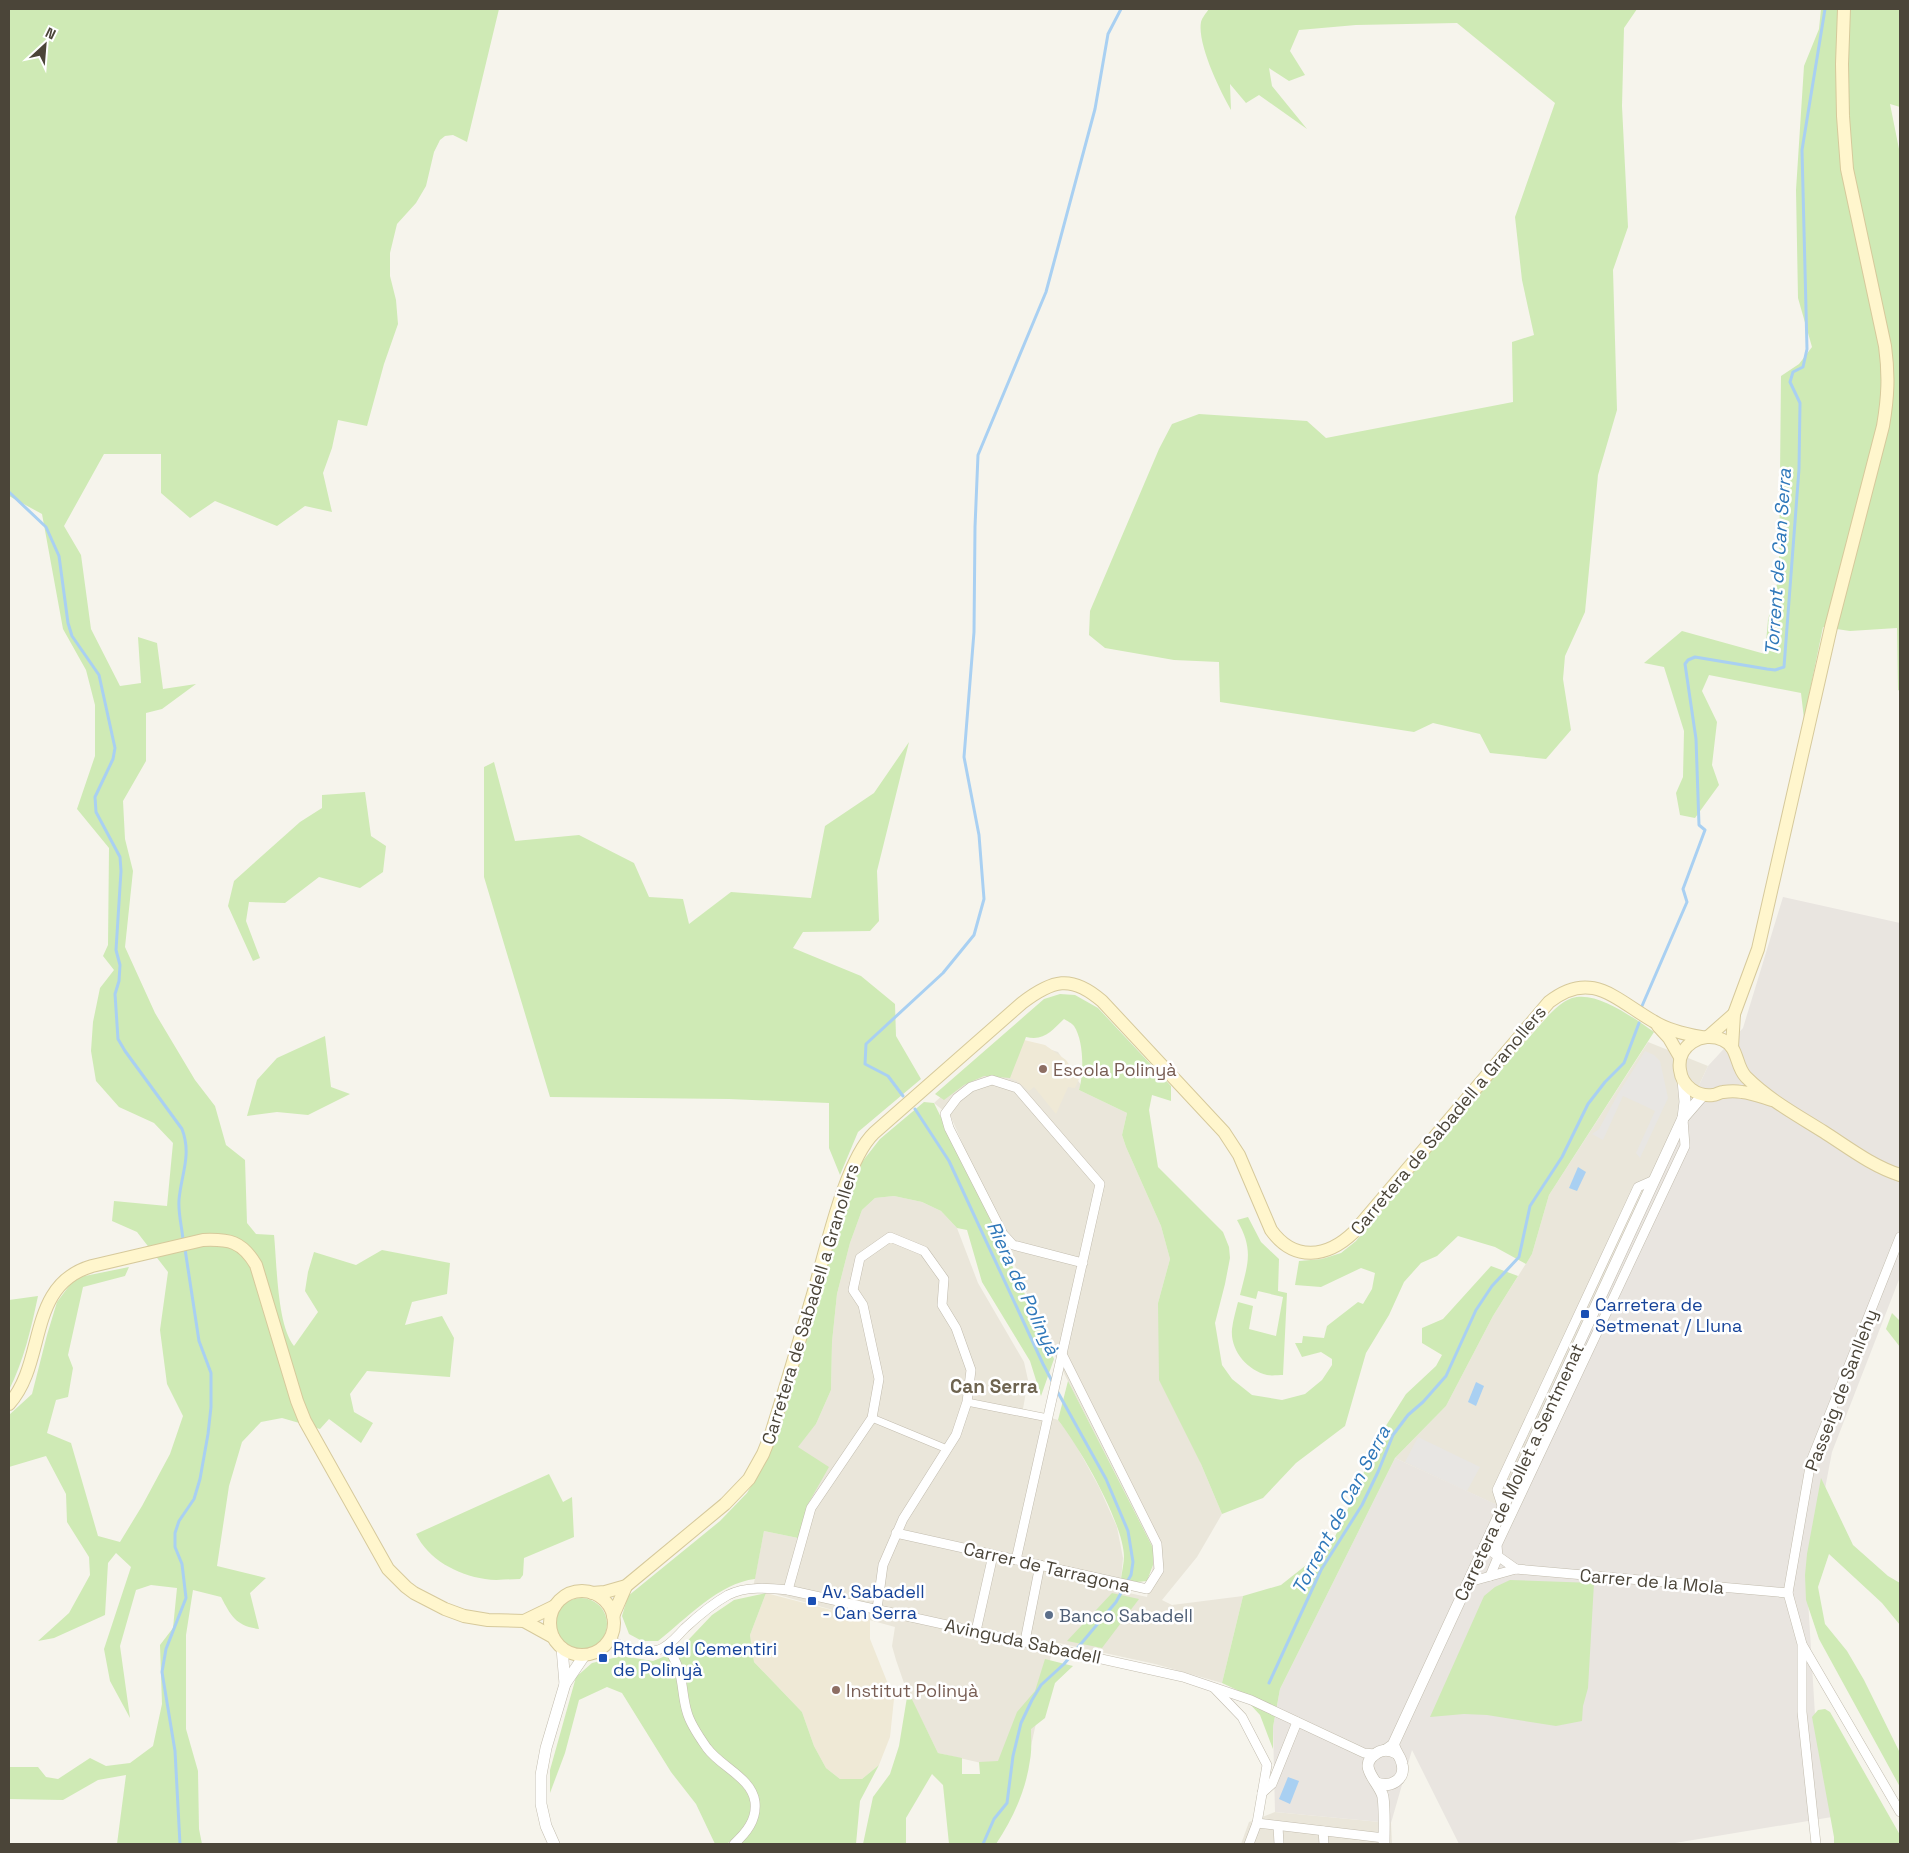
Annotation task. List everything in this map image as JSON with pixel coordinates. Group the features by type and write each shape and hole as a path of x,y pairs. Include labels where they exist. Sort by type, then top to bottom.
{"main road":[{"path":"1844,9 1842,64 1847,169 1885,346 1888,369 1888,393 1883,426 1831,627 1762,934 1756,957 1734,1014 1732,1047 1738,1064 1746,1077 1772,1100 1876,1165 1900,1175"},
{"name":"Carretera de Sabadell a Granollers","path":"592,1593 605,1592 626,1586 737,1493 759,1463 771,1434 835,1218 856,1158 863,1144 1022,1002 1039,990 1053,984 1066,982 1083,987 1102,1001 1224,1132 1239,1154 1266,1220 1278,1239 1300,1252 1312,1253 1324,1252 1332,1248 1354,1232 1556,996 1578,987 1597,989 1620,1000 1654,1022"},
{"path":"1680,1057 1690,1044 1705,1037 1734,1014"},
{"path":"1654,1022 1679,1032 1721,1039 1732,1047"},
{"path":"1654,1022 1669,1038 1680,1057 1680,1070 1683,1080 1689,1088 1703,1095 1713,1095 1724,1091 1732,1084 1736,1077 1738,1064"},
{"path":"1724,1091 1742,1092 1772,1100"},
{"path":"9,1404 25,1380 49,1301 64,1280 74,1272 202,1240 219,1239 232,1242 243,1248 256,1266 297,1401 305,1421 388,1569 414,1593 445,1609 475,1619 524,1621 553,1636 562,1648 576,1655 584,1656 603,1648 610,1640 614,1627 613,1616 606,1602 592,1593 581,1591 566,1596 555,1606 524,1621"},
{"name":"Carretera de Sabadell a Granollers","path":"613,1616 626,1586"},
{"path":"553,1636 550,1620 555,1606"}],"street":[{"path":"1016,1560 1083,1263 1100,1184 1017,1088 992,1080 971,1087 956,1098 945,1114 949,1128 1003,1234 1013,1245 1083,1263"},
{"path":"1490,1576 1498,1556 1497,1545 1685,1146 1683,1080"},
{"path":"1683,1118 1703,1095"},
{"name":"Carretera de Mollet a Sentmenat","path":"1380,1753 1470,1582 1683,1118"},
{"path":"788,1590 810,1508 872,1418 879,1379 863,1305 854,1290 860,1258 890,1237 924,1251 944,1279 942,1305 956,1328 971,1370 967,1402 956,1435 907,1512 896,1533 883,1565 876,1609"},
{"name":"Passeig de Sanllehy","path":"1816,1844 1802,1712 1802,1644 1788,1593 1811,1461 1900,1237"},
{"name":"Carrer de Tarragona","path":"896,1533 1146,1589 1160,1570 1157,1544 1062,1354"},
{"path":"967,1402 1048,1418"},
{"path":"872,1418 947,1449"},
{"path":"1485,1547 1516,1569"},
{"path":"976,1631 992,1555"},
{"path":"1025,1641 1040,1565"},
{"name":"Carrer de la Mola","path":"1470,1582 1516,1569 1788,1593"},
{"name":"Avinguda Sabadell","path":"667,1646 705,1610 729,1595 763,1588 788,1590 1025,1641 1161,1671 1213,1687 1242,1717 1266,1765 1256,1823 1249,1844"},
{"path":"610,1640 618,1644 648,1651 658,1650 667,1646 680,1672 687,1713 697,1734 725,1767 745,1782 752,1792 755,1803 754,1819 747,1832 734,1844"},
{"path":"1802,1644 1900,1812"},
{"path":"562,1648 565,1684"},
{"path":"554,1844 546,1826 541,1804 541,1775 546,1748 565,1684 584,1656"},
{"path":"1213,1687 1251,1700 1297,1722 1401,1760 1403,1767 1402,1775 1397,1782 1390,1785 1382,1796"},
{"path":"1262,1792 1272,1784 1297,1722"},
{"path":"1256,1823 1323,1831 1378,1841 1382,1796 1377,1783 1371,1778 1368,1770 1380,1753"},
{"path":"1377,1783 1390,1785"},
{"path":"1278,1826 1279,1844"},
{"path":"1323,1831 1324,1844"}],"shaded area":[{"path":"1783,897 1900,923 1900,1277 1832,1452 1807,1583 1815,1715 1832,1817 1669,1844 1459,1844 1412,1750 1391,1823 1275,1812 1273,1727 1280,1689 1395,1458 1502,1507 1708,1066 1743,1028"},
{"name":"Escola Polinyà","path":"1024,1040 1045,1045 1066,1060 1079,1079 1075,1088 1068,1087 1056,1114 1034,1087 1029,1091 1010,1078"},
{"path":"1024,1041 1058,1052 1081,1085 1079,1090 1127,1113 1122,1135 1161,1226 1170,1259 1158,1303 1201,1464 1222,1514 1197,1557 1162,1600 1172,1605 1243,1596 1222,1683 1155,1664 1054,1642 1025,1773 938,1753 905,1686 896,1660 892,1646 895,1627 753,1588 764,1531 798,1538 777,1488 799,1445 816,1424 831,1390 832,1342 837,1294 850,1243 862,1210 875,1198 894,1196 922,1202 941,1211 957,1228 978,1283 1024,1362 1028,1380 1023,1409 1058,1420 1071,1436 1099,1487 1117,1527 1123,1558 1120,1591 1147,1597 1153,1565 1153,1548 1047,1340 951,1117 934,1103 998,1045"},
{"path":"1648,1042 1708,1066 1501,1507 1395,1458 1446,1406 1493,1316 1532,1254 1549,1195"},
{"path":"1645,1051 1654,1055 1660,1061 1668,1098 1640,1158 1636,1153 1655,1111 1645,1106 1623,1096 1603,1140 1592,1134 1599,1129"},
{"path":"1418,1437 1480,1467 1467,1491 1405,1462"},
{"name":"Institut Polinyà","path":"766,1593 870,1620 870,1639 894,1699 890,1737 879,1765 862,1779 840,1779 826,1768 814,1746 802,1712 754,1662 750,1635"},
{"path":"1275,1812 1391,1823 1392,1844 1241,1844 1249,1822"}],"green space":[{"path":"9,9 499,9 467,142 453,135 445,136 440,140 434,152 426,186 416,203 397,224 390,253 390,276 396,300 398,324 384,364 367,426 338,420 332,448 323,473 332,512 305,506 277,526 215,501 190,518 161,493 161,454 104,454 64,526 81,555 91,629 120,686 141,683 138,637 157,643 163,689 196,684 162,709 146,713 146,761 123,801 125,839 133,871 125,947 155,1013 195,1080 215,1106 226,1145 245,1160 247,1223 256,1234 274,1235 281,1309 288,1336 294,1346 318,1312 305,1291 314,1252 356,1265 382,1250 450,1263 447,1294 412,1302 405,1325 442,1316 454,1338 450,1377 367,1371 350,1394 354,1412 373,1423 361,1443 329,1419 320,1429 282,1418 261,1422 242,1442 229,1486 217,1566 266,1578 250,1593 259,1629 251,1628 235,1619 221,1597 193,1590 186,1635 186,1729 198,1771 199,1829 202,1844 117,1844 126,1775 98,1780 63,1800 9,1799 9,1767 38,1767 46,1777 58,1779 90,1758 106,1766 130,1763 153,1746 162,1704 160,1645 173,1628 177,1588 151,1585 136,1590 120,1646 130,1718 110,1681 104,1649 131,1567 116,1553 108,1563 105,1615 54,1638 38,1641 69,1613 90,1575 89,1557 67,1522 66,1494 46,1456 9,1467 9,1415 32,1394 57,1302 75,1278 129,1267 125,1276 83,1287 68,1355 73,1368 68,1397 56,1400 47,1433 71,1443 98,1536 120,1542 170,1454 183,1416 167,1384 160,1330 168,1272 137,1232 112,1221 114,1201 167,1206 173,1143 154,1123 119,1107 96,1081 91,1051 93,1022 100,988 114,970 103,956 108,945 109,848 77,809 95,756 95,705 86,670 63,629 42,514 9,496"},
{"path":"1209,9 1637,9 1624,28 1622,106 1628,227 1613,270 1617,410 1598,475 1585,612 1565,656 1563,679 1571,730 1546,759 1490,753 1480,734 1433,723 1414,732 1220,702 1219,662 1174,660 1105,648 1089,635 1090,611 1159,449 1172,424 1199,414 1307,421 1326,438 1513,402 1512,342 1534,335 1522,280 1515,217 1555,103 1457,23 1356,25 1299,30 1290,51 1305,75 1289,81 1269,68 1272,86 1307,129 1259,95 1246,103 1230,84 1231,110 1216,80 1202,42 1201,22"},
{"path":"1821,9 1900,9 1900,107 1890,104 1900,154 1900,691 1898,690 1897,628 1850,631 1823,627 1804,719 1801,693 1709,675 1702,691 1717,722 1712,765 1719,785 1695,818 1680,815 1676,793 1683,777 1684,731 1664,667 1644,663 1682,631 1765,654 1768,620 1779,576 1781,376 1799,364 1812,347 1798,298 1796,190 1804,66 1819,29"},
{"path":"909,742 877,871 879,921 870,931 803,932 793,948 861,976 895,1004 896,1036 921,1079 858,1132 840,1175 829,1148 829,1103 729,1099 550,1097 484,877 484,767 494,762 515,841 579,835 634,863 649,897 683,899 689,924 731,892 811,898 825,826 874,793"},
{"path":"365,792 371,836 386,846 383,872 360,888 319,877 285,903 249,902 246,921 260,958 253,961 228,906 234,881 300,822 322,808 322,795"},
{"path":"1060,994 1075,995 1098,1008 1171,1086 1171,1101 1152,1095 1149,1110 1158,1167 1223,1232 1229,1247 1230,1258 1215,1323 1222,1365 1232,1379 1252,1395 1282,1400 1305,1394 1322,1380 1332,1365 1332,1359 1321,1352 1302,1357 1295,1343 1302,1343 1303,1336 1324,1338 1327,1326 1358,1302 1363,1304 1372,1289 1375,1273 1361,1268 1321,1287 1295,1285 1299,1261 1322,1259 1341,1253 1356,1241 1487,1083 1546,1018 1566,1000 1582,997 1604,1002 1637,1020 1654,1032 1549,1195 1532,1254 1526,1264 1495,1247 1458,1236 1437,1256 1421,1263 1404,1282 1389,1315 1366,1353 1345,1426 1296,1463 1263,1498 1222,1514 1201,1464 1159,1380 1158,1303 1170,1259 1161,1226 1122,1135 1127,1113 1079,1090 1082,1075 1082,1058 1080,1040 1074,1026 1064,1019 1043,1036 1038,1038 1026,1037 1010,1078 984,1076 964,1085 944,1100 935,1094 1044,999"},
{"path":"325,1036 331,1087 350,1094 308,1115 277,1112 247,1116 257,1080 277,1058"},
{"path":"924,1102 934,1103 998,1234 1054,1359 1041,1396 1030,1361 982,1282 967,1230 957,1228 941,1211 922,1202 894,1196 875,1198 862,1210 850,1243 837,1294 832,1342 831,1390 816,1424 798,1447 829,1467 808,1504 798,1538 764,1531 755,1579 729,1587 716,1595 658,1641 642,1641 629,1634 622,1616 628,1596 720,1521 747,1493 764,1464 804,1346 847,1198 862,1162 880,1139"},
{"path":"1248,1217 1261,1242 1279,1259 1278,1291 1287,1293 1283,1375 1267,1375 1253,1369 1241,1358 1232,1337 1232,1326 1238,1302 1253,1306 1249,1329 1276,1336 1283,1297 1258,1291 1256,1299 1240,1295 1247,1265 1248,1248 1237,1220"},
{"path":"1491,1266 1518,1276 1493,1316 1446,1406 1395,1458 1280,1689 1273,1727 1273,1749 1260,1715 1237,1690 1222,1683 1243,1596 1281,1585 1333,1541 1359,1485 1375,1443 1406,1394 1436,1366 1442,1355 1422,1343 1422,1328 1443,1319"},
{"path":"38,1296 23,1356 9,1390 9,1300"},
{"path":"1892,1313 1900,1321 1900,1347 1886,1329"},
{"path":"1068,1381 1153,1548 1153,1565 1147,1581 1137,1582 1121,1579 1124,1556 1122,1541 1116,1524 1088,1465 1058,1420"},
{"path":"549,1474 563,1502 572,1497 574,1537 524,1558 523,1575 520,1579 485,1579 454,1570 428,1551 416,1534"},
{"path":"1821,1478 1853,1545 1888,1576 1900,1583 1900,1625 1882,1603 1829,1554 1818,1587 1825,1624 1847,1651 1864,1680 1900,1753 1900,1787 1819,1639 1806,1600 1805,1575 1807,1554"},
{"path":"1510,1580 1594,1583 1588,1688 1583,1706 1582,1721 1556,1726 1487,1715 1464,1714 1430,1717 1484,1596 1495,1587"},
{"path":"766,1593 750,1635 754,1662 802,1712 814,1746 826,1768 840,1779 862,1779 879,1765 860,1801 856,1844 738,1844 754,1825 759,1801 711,1748 690,1713 674,1655 712,1615 734,1600"},
{"path":"1112,1593 1139,1599 1102,1648 1067,1641"},
{"path":"576,1598 586,1598 600,1605 607,1619 607,1629 600,1643 586,1650 576,1650 566,1646 559,1639 555,1629 555,1619 559,1609 566,1602"},
{"path":"668,1655 706,1752 741,1784 750,1799 749,1819 740,1832 727,1844 715,1844 696,1804 671,1772 622,1693 607,1687 579,1700 565,1753 550,1793 550,1770 576,1677 592,1663 622,1656 653,1661"},
{"path":"1045,1659 1073,1666 1055,1683 1045,1718 1031,1729 1031,1756 1022,1793 1008,1825 996,1844 949,1844 943,1785 932,1774 906,1818 906,1844 863,1844 873,1797 890,1774 899,1746 908,1691 938,1753 962,1758 962,1774 980,1774 979,1762 998,1761 1017,1712 1035,1691"},
{"path":"1825,1709 1830,1712 1900,1835 1900,1844 1834,1844 1812,1717 1818,1710"}],"water":[{"path":"1578,1167 1586,1172 1577,1191 1569,1188"},
{"path":"1476,1382 1484,1386 1476,1406 1468,1402"},
{"path":"1288,1777 1299,1781 1290,1804 1279,1799"}],"waterway":[{"path":"903,1096 888,1076 865,1064 866,1044 943,973 974,935 984,899 979,835 964,757 974,632 978,455 1046,292 1095,109 1108,34 1121,9"},
{"name":"Torrent de Can Serra","path":"1642,1006 1687,902 1683,889 1705,830 1699,825 1696,739 1685,664 1688,660 1695,657 1775,670 1784,667 1799,469 1800,403 1790,382 1793,372 1803,367 1807,349 1802,150 1825,9"},
{"path":"9,492 46,527 59,556 68,623 72,636 99,675 115,748 113,759 95,797 96,812 120,857 121,871 116,950 120,965 119,981 115,994 118,1039 182,1129 185,1138 186,1156 179,1200 183,1240"},
{"name":"Torrent de Can Serra","path":"1269,1683 1321,1570 1362,1505 1393,1435 1408,1415 1423,1402 1446,1376 1476,1310 1492,1286 1519,1257 1530,1206 1562,1157 1588,1104 1605,1082 1624,1063 1639,1023"},
{"name":"Riera de Polinyà","path":"915,1109 949,1161 1053,1383"},
{"path":"180,1844 175,1751 162,1672 166,1649 186,1598 182,1564 175,1547 175,1533 179,1521 194,1499 200,1479 211,1407 211,1373 199,1341 185,1249"},
{"path":"983,1844 994,1819 1007,1803 1013,1756 1021,1723 1032,1700 1041,1685 1064,1664 1116,1602 1131,1575 1133,1562 1128,1531 1106,1479 1056,1389"}],"place":[{"name":"Escola Polinyà","path":"1043,1069"},
{"name":"Carretera de Setmenat / Lluna","path":"1585,1314"},
{"name":"Av. Sabadell - Can Serra","path":"812,1601"},
{"name":"Banco Sabadell","path":"1049,1615"},
{"name":"Rtda. del Cementiri de Polinyà","path":"603,1658"},
{"name":"Institut Polinyà","path":"836,1690"}],"district":[{"name":"Can Serra","path":"994,1386"}]}
